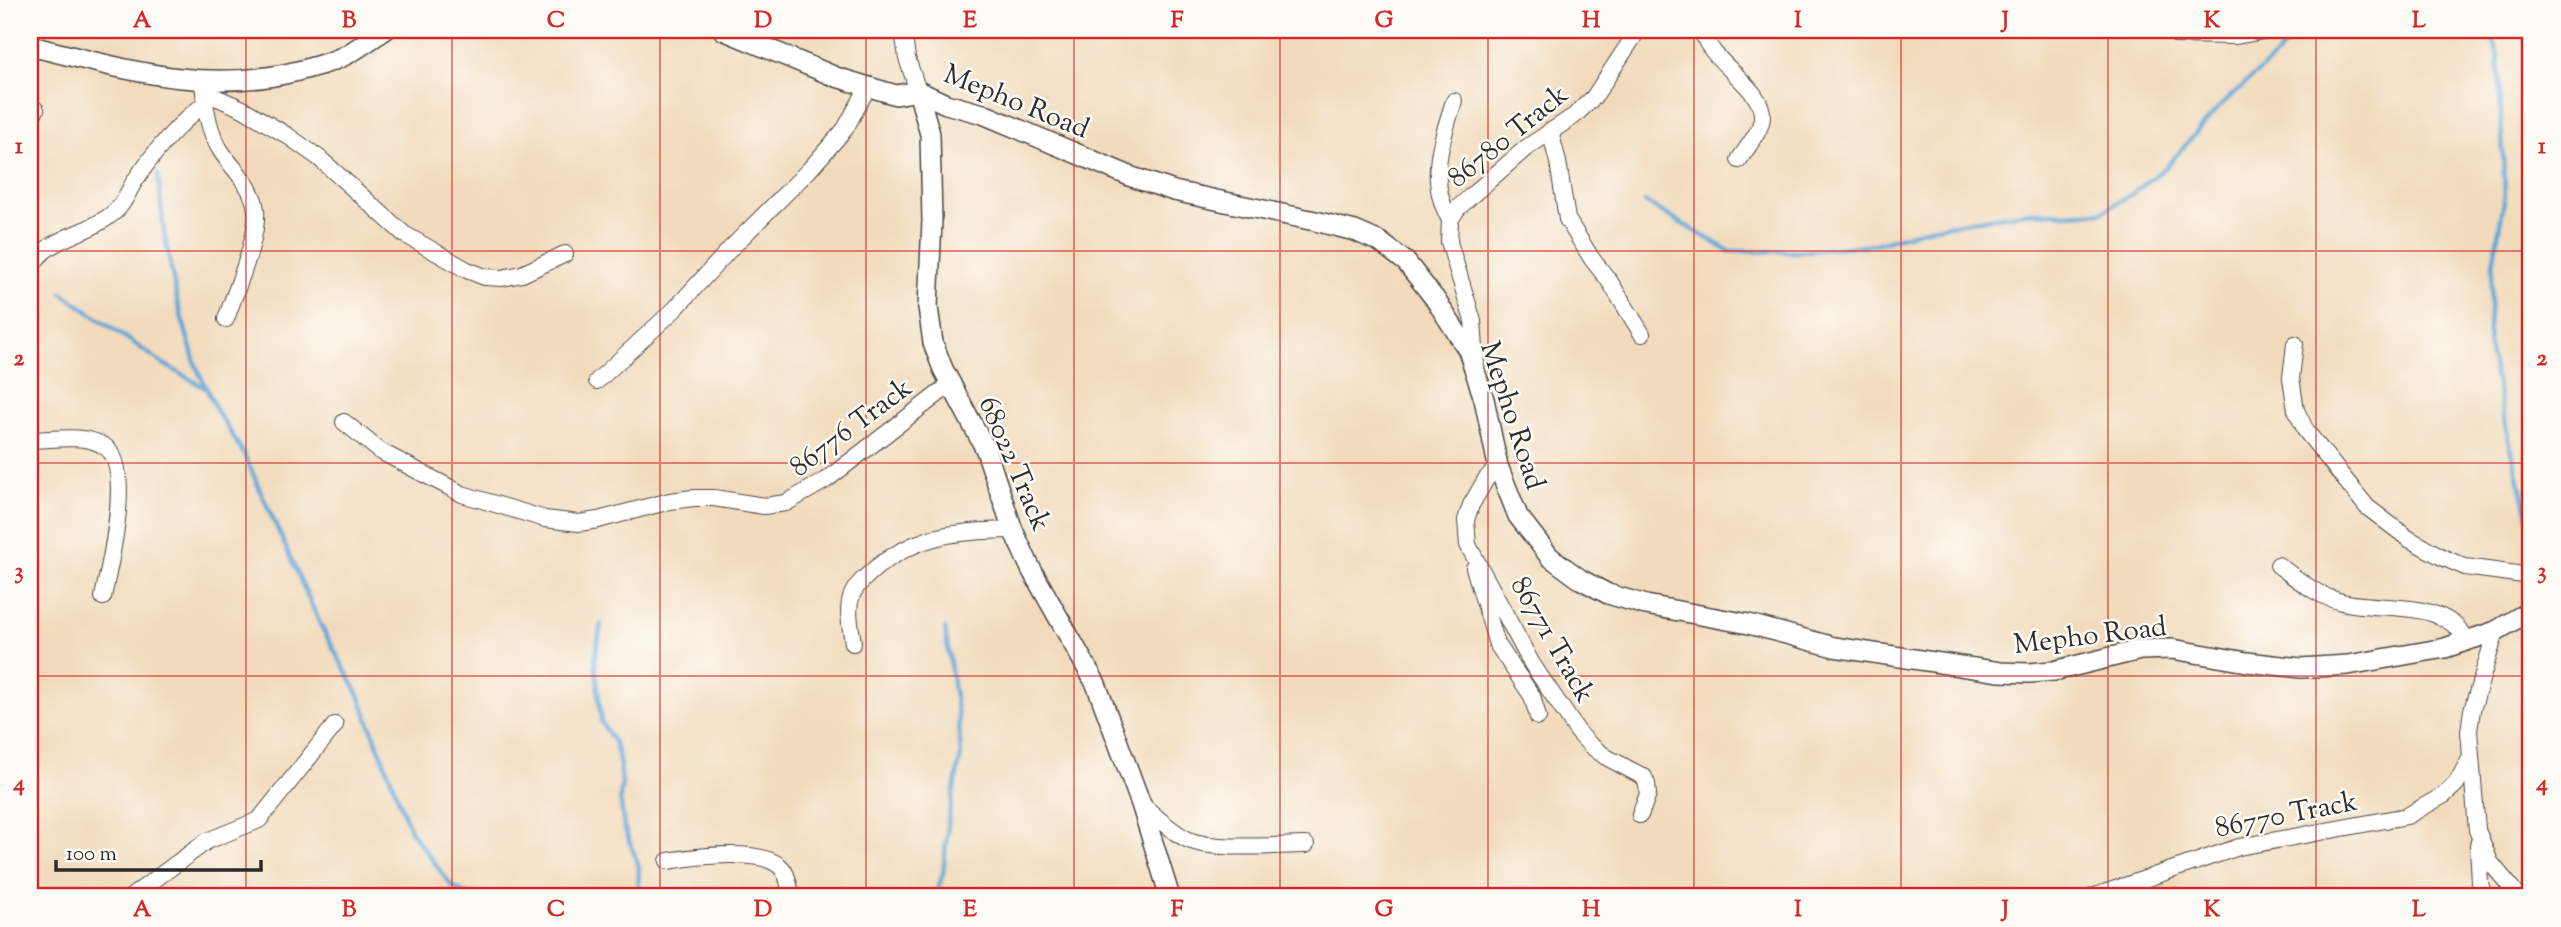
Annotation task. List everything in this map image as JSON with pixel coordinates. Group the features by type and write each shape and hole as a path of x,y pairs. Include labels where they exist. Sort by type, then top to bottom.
{"street":[{"path":"30,270 41,253 54,243 94,226 117,210 136,179 204,92 246,80 279,76 319,66 352,52 384,30"},
{"name":"Mepho Road","path":"723,30 798,63 868,87 895,95 918,91 946,104 1007,123 1132,177 1174,191 1315,221 1355,231 1380,242 1406,262 1435,299 1468,350 1477,374 1498,466 1518,516 1550,557 1580,579 1608,594 1646,605 1749,624 1834,647 2000,672 2029,673 2054,671 2140,650 2172,649 2301,668 2348,665 2445,648 2496,631 2531,610"},
{"name":"68022 Track","path":"903,30 907,58 930,134 930,326 937,355 985,448 1013,530 1049,603 1096,684 1140,804 1170,897"},
{"name":"86780 Track","path":"1477,374 1475,334 1449,242 1450,220 1471,195 1526,148 1574,116 1594,97 1638,30"},
{"path":"1702,30 1707,46 1755,97 1761,109 1762,118 1758,130 1739,160"},
{"path":"2177,35 2236,36 2268,30"},
{"path":"2529,30 2531,50"},
{"path":"30,46 180,80 243,109 288,136 319,159 404,234 467,270 485,277 502,278 522,274 565,254"},
{"path":"597,381 675,309 809,170 845,129 868,87"},
{"path":"204,92 213,137 243,179 252,195 256,212 250,250 226,319"},
{"path":"1450,220 1441,200 1436,170 1454,101"},
{"path":"1550,131 1567,219 1642,334"},
{"path":"2295,344 2291,379 2295,410 2306,432 2367,507 2409,539 2465,567 2531,576"},
{"name":"86776 Track","path":"344,422 380,451 462,494 545,519 579,523 670,500 714,498 764,506 786,503 825,480 951,384"},
{"path":"30,440 86,440 108,447 114,455 118,467 118,515 103,597"},
{"path":"1498,466 1486,479 1471,505 1466,520 1468,545 1497,644 1532,696 1538,717"},
{"path":"853,643 849,606 851,597 870,572 891,556 938,535 961,531 1013,530"},
{"name":"86771 Track","path":"1468,545 1532,664 1578,732 1606,757 1644,777 1648,794 1640,815"},
{"path":"2278,565 2314,591 2336,601 2359,606 2426,611 2453,624 2468,640"},
{"path":"2484,897 2480,883 2469,731 2472,710 2496,631"},
{"path":"131,897 207,841 259,820 335,725"},
{"name":"86770 Track","path":"2092,897 2239,847 2407,816 2427,807 2450,790 2471,757"},
{"path":"1140,804 1177,833 1195,842 1224,845 1306,845"},
{"path":"2477,830 2490,862 2519,897"},
{"path":"668,861 715,856 764,858 776,862 784,870 791,897"}],"waterway":[{"path":"1645,202 1729,251 1802,252 1875,244 1930,228 2031,212 2102,212 2132,194 2165,168 2222,104 2274,58 2298,30"},
{"path":"2490,30 2498,56 2505,195 2493,264 2488,342 2531,528"},
{"path":"158,174 164,232 178,305 196,366 217,411 244,454 321,626 359,695 411,832 451,885 471,897"},
{"path":"62,293 162,363 207,389"},
{"path":"601,624 595,658 601,721 615,744 619,759 624,827 639,867 638,897"},
{"path":"935,897 943,874 949,814 961,755 945,629"}]}
